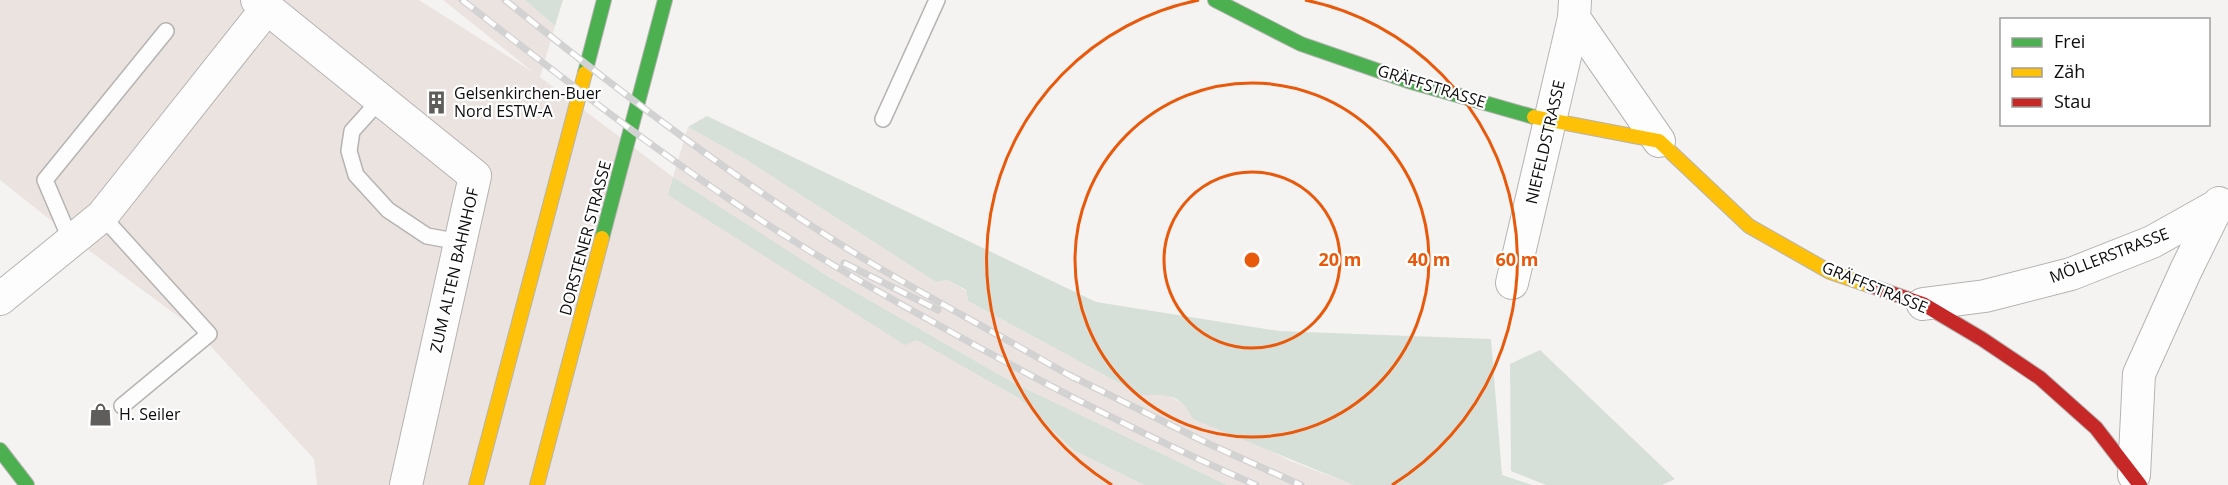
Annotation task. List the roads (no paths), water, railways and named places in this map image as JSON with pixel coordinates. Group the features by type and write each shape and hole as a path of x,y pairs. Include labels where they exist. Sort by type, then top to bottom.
{"street":[{"path":"476,485 604,0"},
{"name":"DORSTENER STRASSE","path":"537,485 665,0"},
{"name":"GRÄFFSTRASSE","path":"1215,0 1301,44 1408,81 1550,121 1659,141"},
{"name":"ZUM ALTEN BAHNHOF","path":"0,299 102,216 262,4 475,176 406,485"},
{"name":"GRÄFFSTRASSE","path":"1574,9 1659,141 1749,226 1830,272 1923,304 1982,339 2040,378 2096,428 2137,480"},
{"name":"NIEFELDSTRASSE","path":"1512,283 1574,9"},
{"name":"MÖLLERSTRASSE","path":"1923,304 1985,296 2071,274 2152,242 2223,196"},
{"name":"MÖLLERSTRASSE","path":"2137,480 2139,374 2186,270 2223,196"},
{"path":"0,450 27,485"}],"lane":[{"path":"883,119 937,0"},
{"path":"71,241 45,180 166,31"},
{"path":"380,100 352,131 349,151 356,175 388,210 427,236 460,242"},
{"path":"102,216 209,334 123,406"}],"railway":[{"path":"462,0 661,151 807,250 1058,390 1256,485"},
{"path":"505,0 688,141 783,207 881,269 1074,378"},
{"path":"844,263 938,310"},
{"path":"1067,374 1207,443 1301,485"}],"place":[{"name":"Gelsenkirchen-Buer Nord ESTW-A","path":"436,102"},
{"name":"H. Seiler","path":"101,414"}]}
